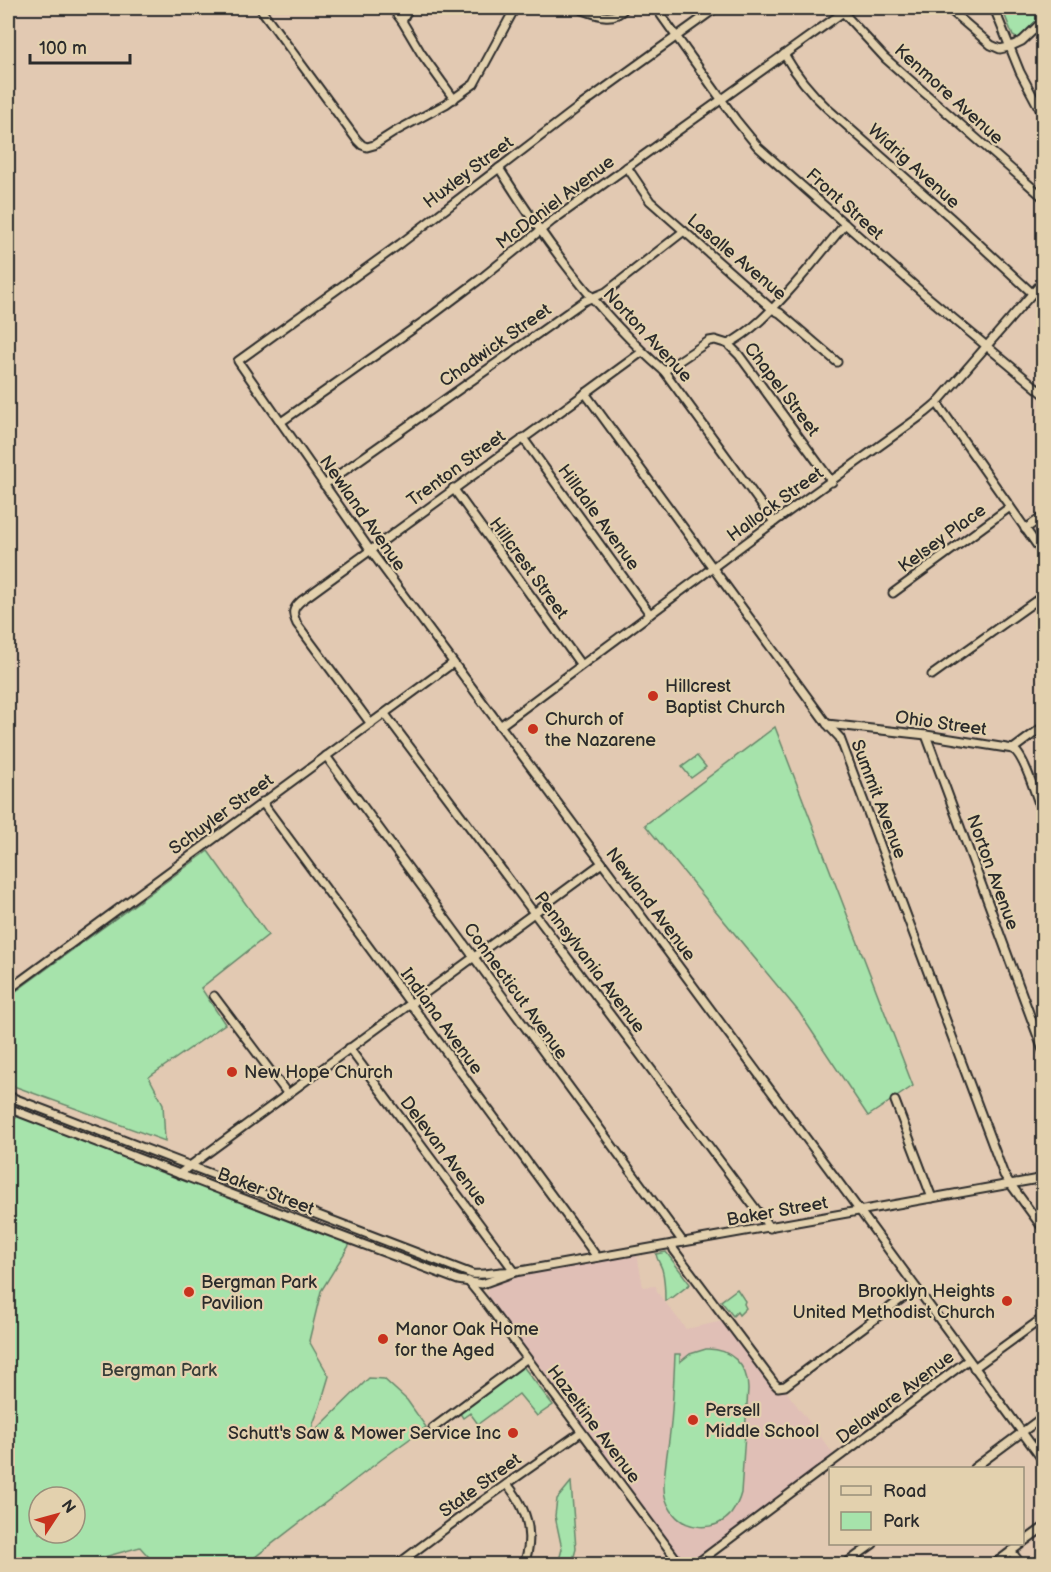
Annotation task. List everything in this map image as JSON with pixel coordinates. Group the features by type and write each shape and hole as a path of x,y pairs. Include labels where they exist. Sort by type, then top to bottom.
{"street":[{"path":"260,8 357,140 367,147 454,99 474,84 515,8"},
{"path":"392,8 454,99"},
{"path":"402,21 409,8"},
{"path":"577,8 608,17 616,16 625,8"},
{"name":"Front Street","path":"656,8 758,147 924,294 1044,394"},
{"name":"Huxley Street","path":"237,361 400,244 580,106 716,8"},
{"name":"McDaniel Avenue","path":"281,422 479,280 540,230 784,54 840,10 849,8"},
{"path":"948,8 991,45 1000,49 1022,42 1044,20"},
{"path":"994,8 1029,90 1044,117"},
{"name":"Kenmore Avenue","path":"840,10 885,58 1044,198"},
{"name":"Widrig Avenue","path":"784,54 812,94 828,110 950,217 1032,293"},
{"name":"Lasalle Avenue","path":"627,167 650,201 772,309 780,313 837,362"},
{"name":"Norton Avenue","path":"499,168 540,230 592,297 642,352 664,371 774,522"},
{"path":"664,371 708,341 715,340 728,344 743,336 772,309 845,224"},
{"name":"Chadwick Street","path":"324,485 584,301 606,292 684,231"},
{"name":"Hallock Street","path":"500,726 925,413 1044,280"},
{"name":"Chapel Street","path":"728,344 739,355 832,482"},
{"name":"Trenton Street","path":"371,724 297,624 292,614 294,608 453,488 642,352"},
{"name":"Newland Avenue","path":"237,361 369,550 1044,1462"},
{"name":"Summit Avenue","path":"585,393 827,724 840,738 1004,1175 1044,1230"},
{"path":"937,402 1044,555"},
{"name":"Hilldale Avenue","path":"523,438 650,614"},
{"name":"Hillcrest Street","path":"453,488 581,665"},
{"name":"Kelsey Place","path":"892,593 1010,507"},
{"path":"1025,529 1044,516"},
{"path":"932,675 1044,595"},
{"name":"Schuyler Street","path":"8,990 453,663"},
{"name":"Pennsylvania Avenue","path":"385,714 770,1227"},
{"name":"Ohio Street","path":"827,724 926,735 1013,749"},
{"path":"1044,726 1013,749 1019,753 1044,818"},
{"name":"Norton Avenue","path":"926,735 1044,1053"},
{"name":"Connecticut Avenue","path":"326,756 683,1242"},
{"name":"Indiana Avenue","path":"262,802 597,1257"},
{"path":"179,1174 602,863"},
{"path":"214,996 287,1094"},
{"name":"Delevan Avenue","path":"349,1048 515,1272"},
{"name":"Baker Street","path":"8,1096 472,1274 515,1272"},
{"path":"895,1101 932,1198"},
{"name":"Baker Street","path":"8,1108 458,1280 482,1284 515,1272 1044,1178"},
{"path":"672,1244 674,1250 778,1387 785,1386 916,1288"},
{"name":"Hazeltine Avenue","path":"448,1265 460,1272 484,1301 680,1564"},
{"path":"484,1301 486,1290 495,1279"},
{"name":"Delaware Avenue","path":"974,1368 1044,1317"},
{"path":"433,1428 526,1359"},
{"name":"Delaware Avenue","path":"696,1564 968,1360"},
{"path":"975,1467 1044,1416"},
{"name":"State Street","path":"398,1564 581,1432"},
{"path":"507,1484 517,1496 526,1516 529,1545 524,1564"},
{"path":"1024,1542 1044,1527"},
{"path":"845,1564 872,1545"},
{"path":"993,1564 1019,1545"},
{"path":"1011,1551 1021,1564"}],"shaded area":[{"name":"Persell Middle School","path":"637,1254 643,1287 656,1286 657,1292 686,1329 723,1321 775,1390 779,1393 785,1390 835,1456 689,1564 684,1563 489,1300 487,1293 489,1286 497,1279"}],"green space":[{"path":"1002,8 1043,8 1043,15 1022,38 1018,39 1013,36"},
{"path":"775,727 913,1086 868,1116 799,1012 645,825"},
{"path":"697,756 706,767 691,778 682,767"},
{"path":"208,851 268,935 201,988 225,1024 149,1077 163,1104 165,1141 8,1084 8,997"},
{"name":"Bergman Park","path":"8,1110 352,1241 321,1291 309,1341 329,1376 313,1424 312,1434 369,1378 384,1379 407,1400 426,1427 246,1564 155,1564 140,1547 79,1564 8,1564"},
{"path":"666,1252 690,1284 665,1301 664,1277 656,1254"},
{"path":"737,1289 745,1301 746,1308 739,1315 737,1312 733,1316 721,1301"},
{"path":"706,1349 723,1351 736,1360 745,1372 748,1389 739,1499 731,1514 724,1520 717,1524 700,1527 684,1522 671,1510 665,1496 664,1480 671,1423 675,1354 680,1354 680,1362 690,1354"},
{"path":"522,1365 553,1405 537,1416 519,1394 478,1424 470,1413 463,1418 459,1412"},
{"path":"571,1482 576,1549 572,1564 558,1564 562,1549 555,1516 557,1499"}],"place":[{"name":"Hillcrest Baptist Church","path":"653,696"},
{"name":"Church of the Nazarene","path":"533,729"},
{"name":"New Hope Church","path":"232,1072"},
{"name":"Bergman Park Pavilion","path":"189,1292"},
{"name":"Brooklyn Heights United Methodist Church","path":"1007,1301"},
{"name":"Manor Oak Home for the Aged","path":"383,1339"},
{"name":"Persell Middle School","path":"693,1420"},
{"name":"Schutt's Saw & Mower Service Inc","path":"513,1433"}]}
